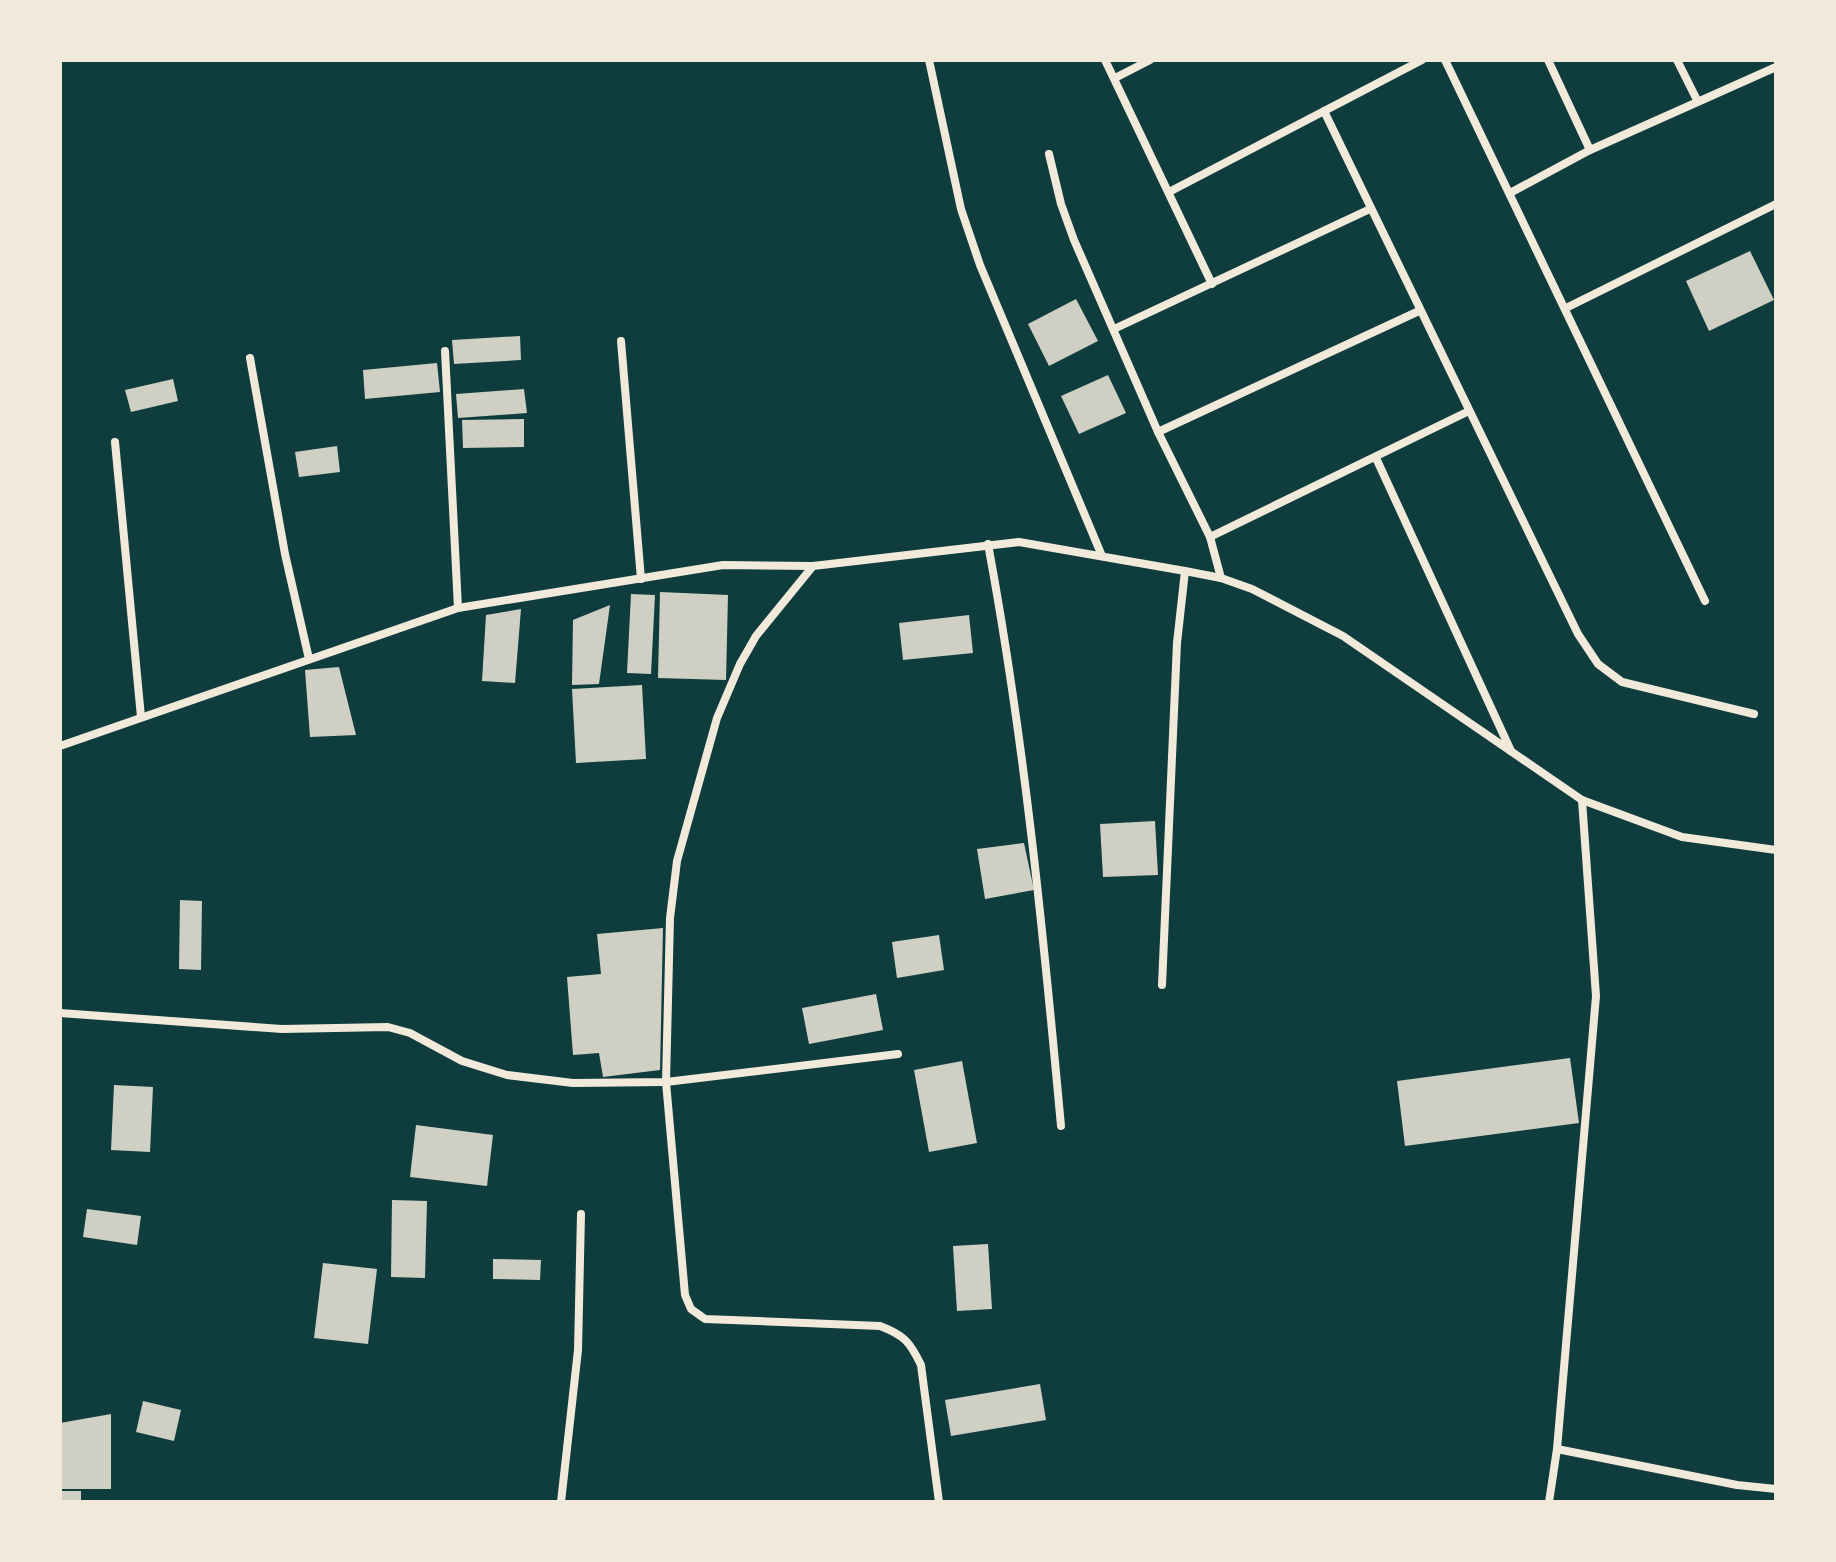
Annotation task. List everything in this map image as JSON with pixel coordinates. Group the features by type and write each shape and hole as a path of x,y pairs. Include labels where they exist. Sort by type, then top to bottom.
{"street":[{"path":"929,60 961,209 980,265 1102,556"},
{"path":"1105,60 1212,284"},
{"path":"1115,78 1150,60"},
{"path":"1169,192 1422,60"},
{"path":"1445,60 1705,601"},
{"path":"1548,60 1590,150"},
{"path":"1677,60 1697,100"},
{"path":"1510,193 1590,150 1776,67"},
{"path":"1324,111 1578,634 1598,664 1622,682 1754,714"},
{"path":"1049,154 1061,204 1074,240 1158,432 1210,537 1221,578"},
{"path":"1566,308 1776,204"},
{"path":"1114,329 1370,209"},
{"path":"1158,432 1419,311"},
{"path":"621,341 641,579"},
{"path":"445,351 458,608"},
{"path":"250,358 285,554 309,659"},
{"path":"1210,537 1469,411"},
{"path":"115,442 141,717"},
{"path":"1376,458 1512,752"},
{"path":"60,746 458,608 723,565 813,566 1019,542 1221,578 1252,589 1343,636 1582,800 1682,837 1776,850"},
{"path":"988,544 1022,745 1041,902 1061,1126"},
{"path":"813,566 756,636 740,664 717,718 677,861 670,918 666,1082 685,1295 691,1309 705,1319 880,1326 899,1333 912,1347 921,1365 939,1502"},
{"path":"1162,985 1177,643 1185,571"},
{"path":"1549,1502 1557,1449 1596,996 1582,800"},
{"path":"60,1013 282,1029 388,1027 410,1033 462,1061 507,1075 573,1083 666,1082 898,1054"},
{"path":"561,1502 578,1350 581,1214"},
{"path":"1557,1449 1737,1485 1776,1489"}],"building":[{"path":"1750,251 1774,300 1709,331 1686,281"},
{"path":"1076,299 1098,341 1049,366 1028,324"},
{"path":"520,336 521,360 454,364 452,340"},
{"path":"437,363 440,392 365,399 363,370"},
{"path":"1108,375 1126,413 1079,434 1061,396"},
{"path":"173,379 178,401 131,412 125,390"},
{"path":"524,389 527,413 458,418 456,394"},
{"path":"524,419 524,447 463,448 462,420"},
{"path":"337,446 340,472 299,477 295,452"},
{"path":"660,592 728,595 726,680 658,678"},
{"path":"631,594 655,595 651,674 627,673"},
{"path":"610,605 599,684 572,685 573,620"},
{"path":"521,609 515,683 482,681 486,615"},
{"path":"969,615 973,653 903,660 899,623"},
{"path":"339,667 356,735 310,737 305,670"},
{"path":"642,685 646,759 576,763 572,689"},
{"path":"1155,821 1158,875 1103,877 1100,824"},
{"path":"1024,843 1034,890 985,899 977,849"},
{"path":"180,900 202,901 201,970 179,969"},
{"path":"663,928 660,1070 603,1077 599,1053 573,1055 567,977 601,974 597,934"},
{"path":"939,935 944,970 897,978 892,942"},
{"path":"876,994 883,1030 809,1044 802,1008"},
{"path":"1570,1058 1579,1123 1405,1146 1397,1081"},
{"path":"962,1061 977,1143 929,1152 914,1070"},
{"path":"114,1085 153,1087 150,1152 111,1150"},
{"path":"416,1125 493,1135 487,1186 410,1177"},
{"path":"392,1200 427,1201 425,1278 391,1277"},
{"path":"87,1209 141,1216 137,1245 83,1237"},
{"path":"988,1244 992,1309 957,1311 953,1246"},
{"path":"493,1259 541,1260 540,1280 493,1279"},
{"path":"323,1263 377,1269 368,1344 314,1338"},
{"path":"1040,1384 1046,1420 951,1436 945,1400"},
{"path":"143,1401 181,1410 174,1441 136,1432"},
{"path":"111,1414 111,1489 60,1489 60,1423"},
{"path":"60,1491 81,1491 81,1502 60,1502"}]}
